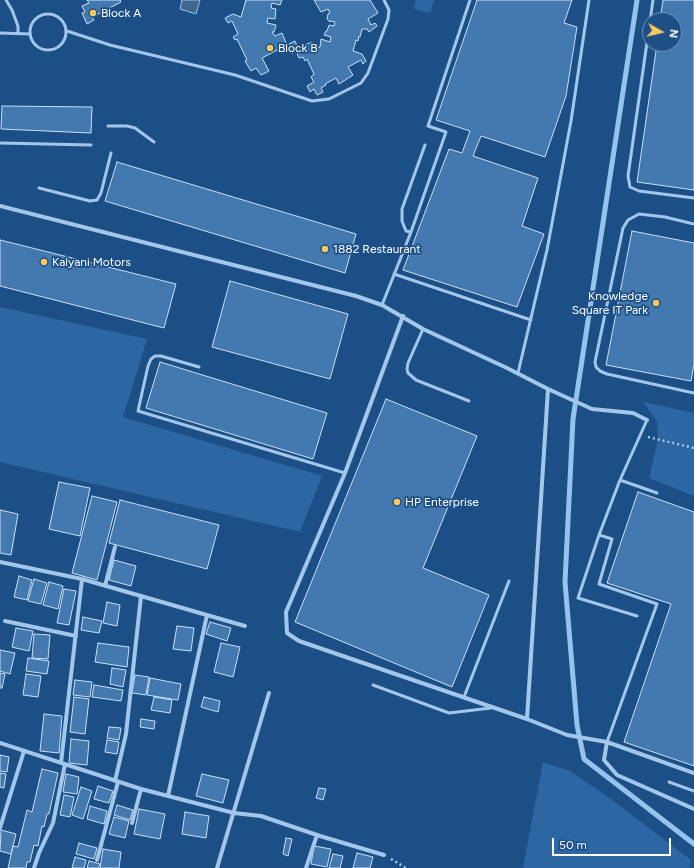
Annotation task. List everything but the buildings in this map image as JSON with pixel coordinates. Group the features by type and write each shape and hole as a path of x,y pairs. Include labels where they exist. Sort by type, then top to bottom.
{"street":[{"path":"0,206 349,294 382,305 423,329 592,409 633,414 648,420"},
{"path":"403,316 345,473 286,612 287,632 299,640 527,719 567,735 588,740 606,742 694,773"},
{"path":"527,719 548,389"},
{"path":"105,586 114,547"},
{"path":"0,562 82,579 245,626"},
{"path":"34,868 39,853 53,823 63,764 82,579"},
{"path":"97,860 117,782 126,734 141,596"},
{"path":"168,796 207,615"},
{"path":"5,621 76,636"},
{"path":"217,868 269,693"},
{"path":"606,742 604,760 617,775 694,809"},
{"path":"0,743 117,782 234,813 261,816 384,855"},
{"path":"0,828 24,751"},
{"path":"132,823 141,789"},
{"path":"306,868 317,835"}],"lane":[{"path":"6,0 12,10 18,26 18,34"},
{"path":"67,30 110,45 235,75 312,101 329,99 361,82 368,73 388,19 389,10 384,0"},
{"path":"382,305 446,132 428,126 470,0"},
{"path":"518,373 549,242 571,121 589,0"},
{"path":"653,0 628,176 630,187 639,191 694,198"},
{"path":"47,13 56,15 64,21 67,30 64,42 56,49 44,50 35,44 30,34 31,24 34,20 47,13"},
{"path":"0,33 30,34"},
{"path":"108,126 127,126 135,128 154,142"},
{"path":"0,143 91,145"},
{"path":"410,232 406,231 402,221 402,209 425,145"},
{"path":"39,188 90,201 97,200 101,193 111,153"},
{"path":"694,224 639,214 628,220 623,228 595,362 596,367 600,371 607,374 694,394"},
{"path":"394,274 531,320"},
{"path":"423,329 408,363 408,373 416,380 469,401"},
{"path":"199,367 161,356 155,356 151,359 148,366 138,411 345,473"},
{"path":"636,616 578,598 620,480 648,420"},
{"path":"620,480 657,493"},
{"path":"599,536 612,539 599,584 657,604 606,742"},
{"path":"464,697 509,581"},
{"path":"373,685 449,713 493,707"},
{"path":"669,782 694,791"}],"path":[{"path":"640,436 694,448"},
{"path":"384,855 406,868"}],"shaded area":[{"path":"182,0 200,0 196,14 180,9"},
{"path":"416,0 434,0 430,13 414,9"},
{"path":"0,307 147,339 123,417 322,476 300,532 0,462"},
{"path":"643,402 694,413 694,496 649,478 658,439 657,421"},
{"path":"543,762 570,771 615,802 691,860 689,868 523,868"}],"waterway":[{"path":"637,0 573,419 565,582 577,725 584,759 694,844"}],"place":[{"name":"Block A","path":"93,13"},
{"name":"Block B","path":"270,48"},
{"name":"1882 Restaurant","path":"325,249"},
{"name":"Kalyani Motors","path":"44,262"},
{"name":"Knowledge Square IT Park","path":"656,303"},
{"name":"HP Enterprise","path":"397,502"}]}
